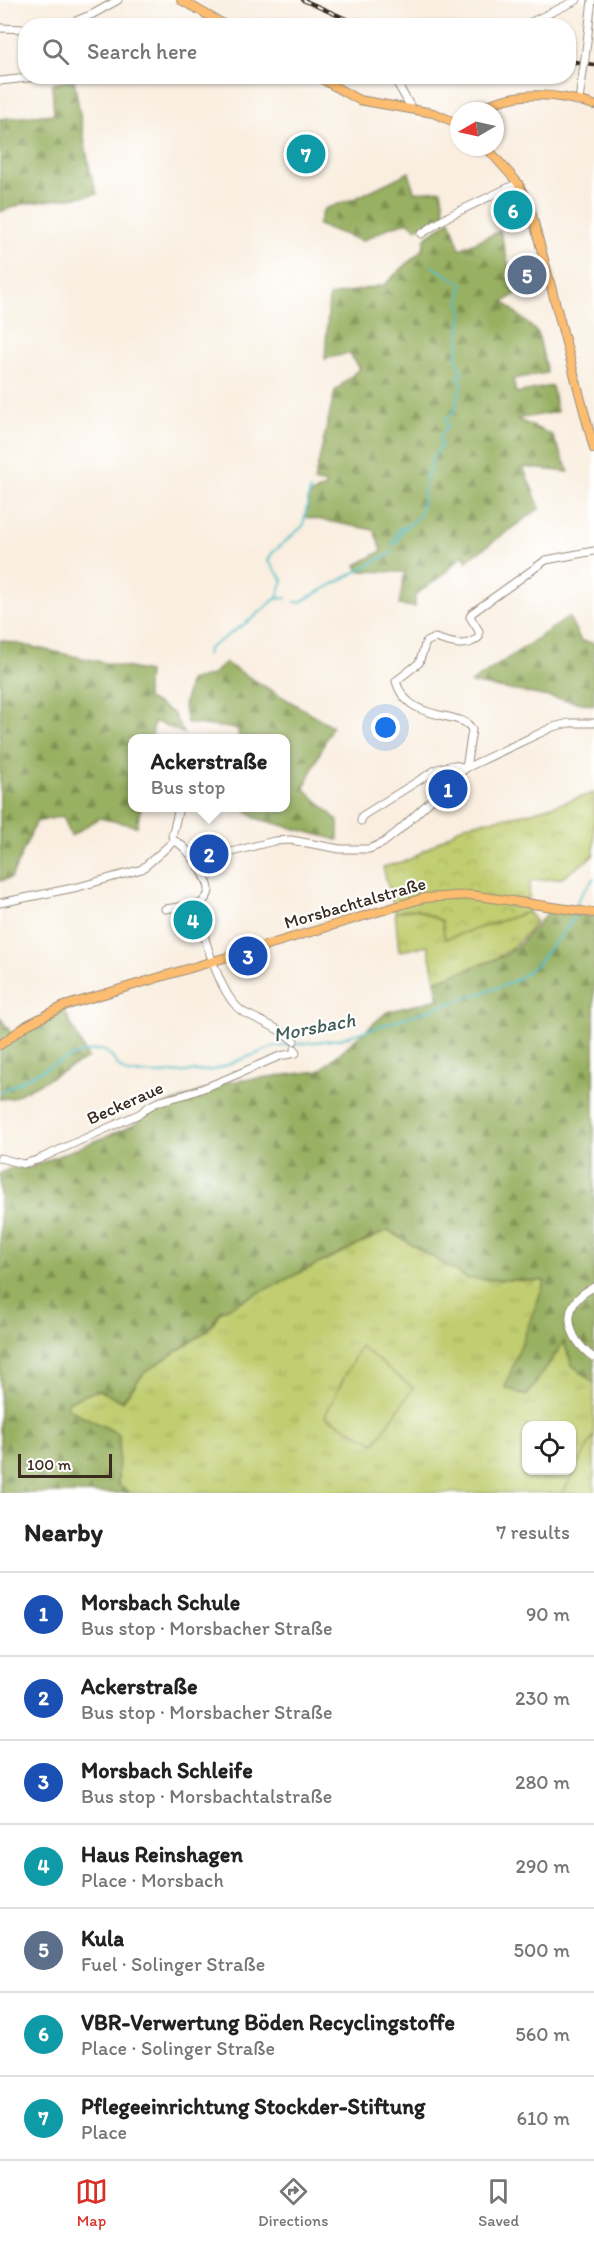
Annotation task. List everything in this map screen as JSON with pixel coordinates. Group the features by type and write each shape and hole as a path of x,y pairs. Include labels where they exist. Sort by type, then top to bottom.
{"main road":[{"path":"181,0 213,18"},
{"path":"328,84 358,100 412,109 450,119"},
{"path":"497,102 540,94 556,94 594,105"},
{"path":"494,156 518,183 532,214 594,448"},
{"name":"Morsbachtalstraße","path":"0,1045 27,1025 64,1006 434,896 471,895 591,913"}],"street":[{"path":"85,18 118,0"},
{"path":"540,18 577,0"},
{"path":"579,100 592,0"},
{"path":"0,28 18,29"},
{"path":"0,81 18,79"},
{"path":"398,84 412,109"},
{"path":"421,234 449,216 518,183"},
{"path":"466,768 472,730 470,725 464,721 438,717 417,708 402,695 396,681 419,663 426,642 430,638 450,643 475,641 479,637 479,631 470,617 472,613 546,560 594,551"},
{"path":"197,863 204,859 274,841 291,840 340,849 369,849 383,843 397,832 466,768 552,727 569,723 594,723"},
{"path":"361,821 362,816 437,769 453,765 466,768"},
{"path":"174,841 172,836 177,812"},
{"path":"174,841 179,842 197,863 208,888 206,898 197,910 214,962"},
{"path":"0,903 78,888 142,869 174,841"},
{"path":"165,909 200,904"},
{"name":"Beckeraue","path":"0,1158 23,1164 37,1160 141,1113 149,1105 162,1099 183,1096 295,1048 238,1008 222,983 214,962"},
{"path":"594,1287 579,1299 569,1322 575,1341 594,1358"}],"green space":[{"path":"52,84 75,84 90,172 97,194 22,204 0,212 0,119 54,114"},
{"path":"409,172 414,192 441,190 445,213 416,229 409,222 390,227 362,241 318,225 324,209 356,198"},
{"path":"450,220 460,249 500,231 516,294 504,302 538,333 547,373 513,379 516,393 552,386 557,412 517,419 552,435 569,472 523,467 540,508 466,561 464,554 439,578 415,595 415,607 399,605 405,572 359,571 356,565 382,551 374,530 305,517 310,495 325,487 325,483 314,482 335,391 360,368 349,353 325,359 329,296 384,285 423,249 425,238"},
{"path":"569,617 581,641 594,643 594,705 471,683"},
{"path":"0,640 148,672 146,698 173,713 183,733 154,721 152,734 128,734 128,812 140,812 137,826 99,818 71,836 63,816 36,822 11,878 0,881"},
{"path":"225,663 332,726 304,788 338,821 338,840 255,818 248,812 290,812 290,734 239,734 238,729 187,723 184,707 189,681 212,675"},
{"path":"594,793 594,855 562,878 530,881 528,912 445,939 442,921 416,909 395,912 383,867 409,860 465,825 529,813"},
{"path":"416,909 442,921 445,939 528,912 536,922 514,946 503,954 479,966 435,981 428,946 399,951 395,912"},
{"path":"550,910 594,917 594,1383 572,1365 564,1342 526,1396 505,1387 545,1281 468,1279 388,1230 221,1311 207,1331 144,1373 122,1401 98,1390 69,1401 67,1408 119,1434 118,1484 130,1493 0,1493 0,1174 10,1168 31,1167 132,1126 155,1109 227,1082 319,1071 387,1012 439,999 435,981 504,956 520,944"},
{"path":"64,1010 88,1058 12,1098 0,1099 0,1018 15,1038 29,1027"},
{"path":"388,1230 468,1279 546,1281 527,1396 564,1342 572,1365 594,1383 594,1435 576,1469 576,1421 522,1421 522,1475 573,1475 563,1493 130,1493 118,1484 119,1434 66,1408 69,1401 98,1390 123,1401 144,1373 207,1331 221,1311"},
{"path":"360,1346 413,1388 375,1443 325,1416"},
{"path":"594,1435 594,1493 563,1493 573,1475 576,1475 576,1469"}],"waterway":[{"path":"392,545 398,529 406,527 420,515 425,483 434,455 441,446 440,436 447,427 446,419 454,412 462,383 458,377 462,373 456,357 463,311 460,305 462,284 432,266"},
{"path":"277,598 283,580 268,561 272,553 303,526 310,490"},
{"path":"396,544 404,528"},
{"path":"295,602 300,602 393,552"},
{"path":"207,656 208,649 253,618 275,599 286,598"},
{"name":"Morsbach","path":"577,907 578,899 594,878"},
{"name":"Morsbach","path":"0,1093 52,1065 95,1050 108,1053 121,1069 128,1073 159,1074 214,1070 274,1047 340,1039 500,987 518,979 537,964 573,920 575,912"}],"railway":[{"path":"303,0 344,18"},
{"path":"576,62 594,65"}],"place":[{"name":"Pflegeeinrichtung Stockder-Stiftung","path":"306,154"},
{"name":"VBR-Verwertung Böden Recyclingstoffe","path":"513,210"},
{"name":"Kula","path":"527,275"},
{"name":"Morsbach Schule","path":"448,789"},
{"name":"Ackerstraße","path":"209,854"},
{"name":"Haus Reinshagen","path":"193,920"},
{"name":"Morsbach Schleife","path":"248,956"}]}
